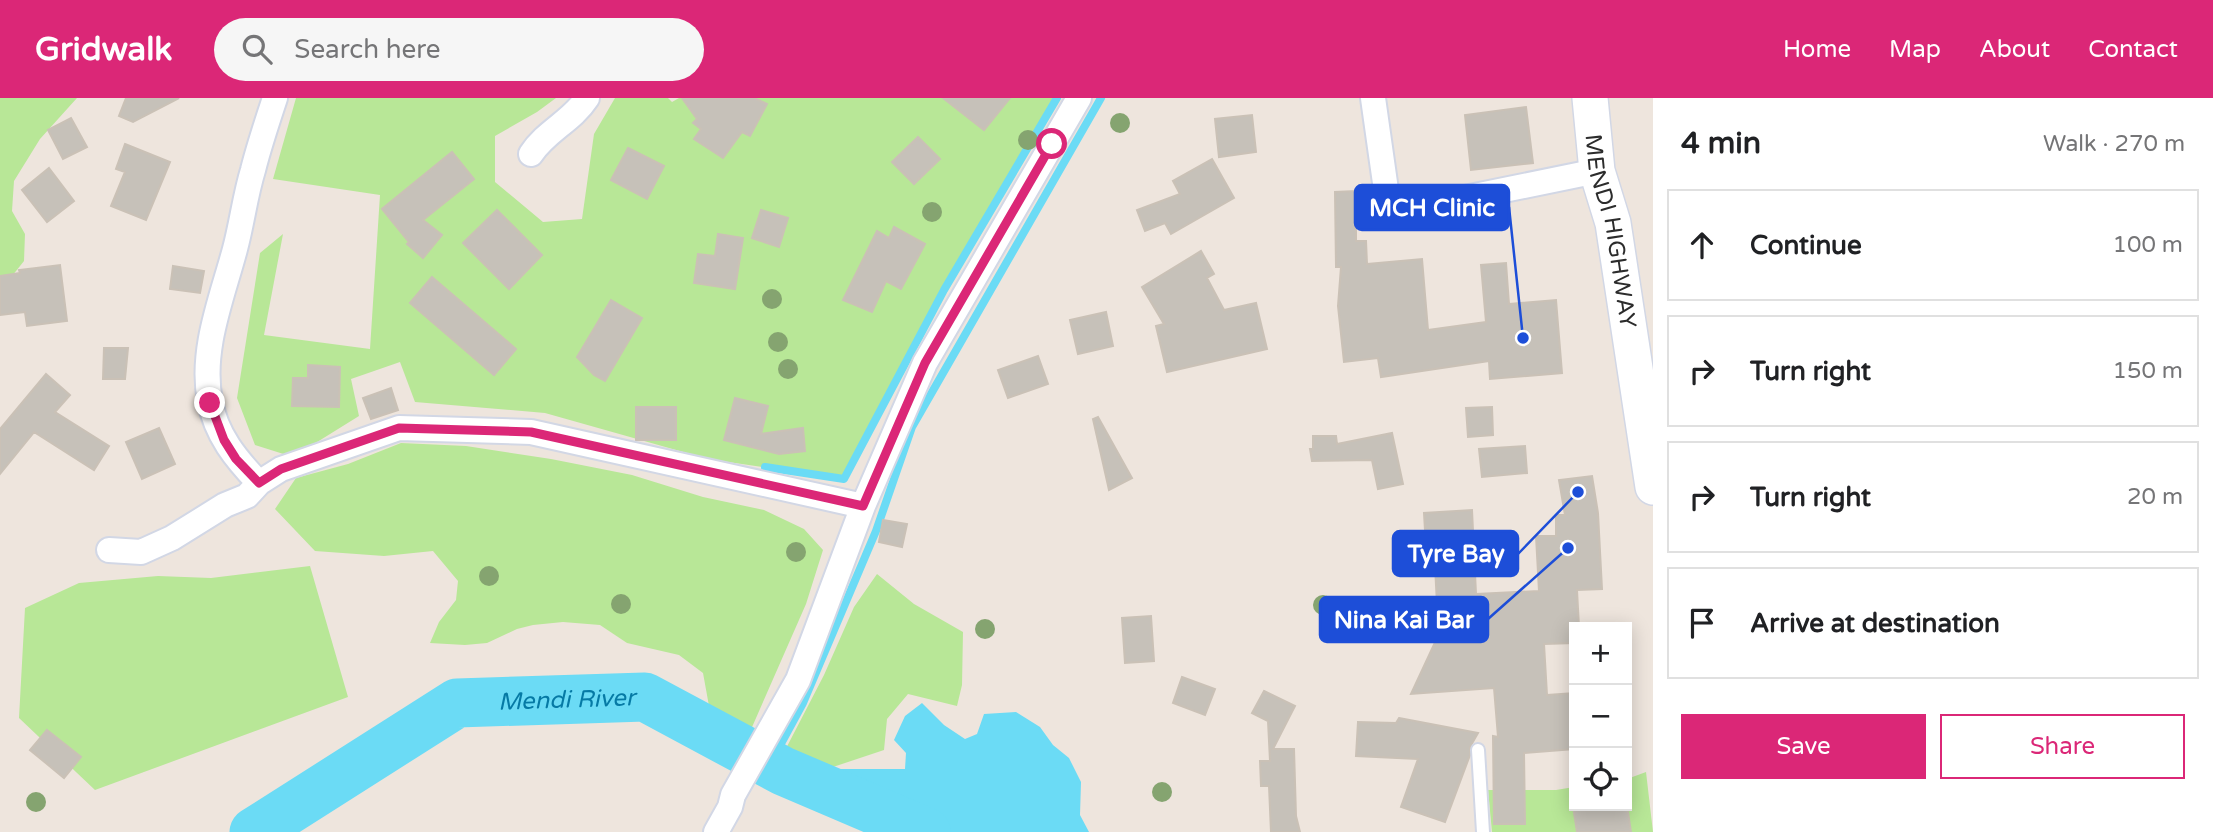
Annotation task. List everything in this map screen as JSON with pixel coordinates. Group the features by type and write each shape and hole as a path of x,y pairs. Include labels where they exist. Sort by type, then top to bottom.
{"main road":[{"name":"MENDI HIGHWAY","path":"1590,98 1597,171 1613,223 1653,487"}],"street":[{"path":"259,483 236,459 224,440 210,403 206,369 215,321 236,246 252,172 275,98"},
{"path":"531,153 540,140 580,108 587,98"},
{"path":"716,832 730,807 733,795 798,680 863,506 925,363 1079,98"},
{"path":"1373,98 1387,197 1401,211 1597,171"},
{"path":"110,550 141,552 172,538 225,505 247,496 259,483 281,469 399,428 531,432 863,506"}],"lane":[{"path":"1478,750 1483,832"}],"green space":[{"path":"0,98 77,98 40,139 14,181 12,211 25,234 24,261 0,291"},
{"path":"296,98 556,98 495,136 495,182 543,222 582,219 594,134 615,98 668,98 672,102 679,98 1057,98 944,290 844,479 708,459 545,413 415,402 400,362 351,379 359,416 293,457 255,445 237,398 260,253 283,234 264,335 370,349 380,195 273,179"},
{"path":"401,443 466,446 632,475 703,497 764,510 804,529 823,550 806,604 749,734 724,747 711,717 703,673 679,655 627,643 600,625 563,622 533,625 517,629 487,643 430,643 439,622 456,600 458,581 433,551 384,556 315,551 275,509 296,478 348,464"},
{"path":"310,566 348,697 95,790 19,718 25,608 79,583 158,576 211,578"},
{"path":"877,574 914,604 963,632 962,685 957,706 908,694 887,719 884,750 815,773 780,760 824,675 854,607"},
{"path":"1646,772 1653,832 1492,832 1488,790 1569,788 1569,811 1632,811 1632,777"}],"water":[{"path":"922,703 944,725 965,739 977,734 984,714 1016,712 1040,727 1053,745 1069,758 1081,782 1080,815 1089,832 890,832 871,820 794,797 840,769 905,769 906,753 894,740 905,716"}],"building":[{"path":"126,98 179,98 133,122 119,116"},
{"path":"682,98 754,98 767,104 750,136 742,132 723,158 694,139 701,129 693,123 697,119"},
{"path":"943,98 1010,98 984,130"},
{"path":"1526,107 1533,163 1471,170 1465,115"},
{"path":"1252,115 1256,152 1219,157 1215,119"},
{"path":"71,118 87,147 63,159 48,130"},
{"path":"918,137 940,159 914,184 892,162"},
{"path":"125,144 170,162 146,220 111,206 125,172 116,169"},
{"path":"628,148 664,166 647,199 611,180"},
{"path":"452,152 474,179 423,220 442,235 423,258 407,244 409,242 382,209"},
{"path":"1212,159 1234,198 1171,234 1165,223 1145,231 1137,210 1180,194 1173,181"},
{"path":"49,168 74,201 47,222 22,190"},
{"path":"1356,191 1356,241 1366,241 1367,264 1422,259 1428,330 1486,322 1481,265 1506,263 1509,304 1556,300 1562,373 1490,379 1489,361 1381,377 1378,358 1344,362 1338,306 1341,267 1336,267 1335,192"},
{"path":"497,210 542,255 509,289 463,243"},
{"path":"761,210 788,218 779,247 752,238"},
{"path":"894,227 925,244 901,289 886,281 872,312 843,300 877,231 889,238"},
{"path":"718,234 743,238 735,289 694,283 698,254 715,256"},
{"path":"1201,251 1214,274 1207,278 1224,310 1256,303 1267,349 1167,372 1156,326 1164,324 1142,287"},
{"path":"60,265 67,321 27,326 25,312 0,315 0,276 20,273 19,270"},
{"path":"173,266 204,271 200,293 170,289"},
{"path":"432,277 516,349 494,375 410,303"},
{"path":"611,300 642,318 605,381 594,375 577,357"},
{"path":"1106,312 1113,346 1078,354 1070,320"},
{"path":"104,348 128,348 125,379 103,379"},
{"path":"1038,356 1048,384 1008,398 998,370"},
{"path":"308,365 340,367 339,407 292,406 293,378 308,378"},
{"path":"46,374 70,395 55,412 109,446 94,470 34,432 0,474 0,429"},
{"path":"391,388 398,410 371,419 363,398"},
{"path":"735,398 768,406 761,434 803,428 805,451 779,454 724,440"},
{"path":"636,407 676,407 676,440 636,440"},
{"path":"1492,407 1493,435 1468,437 1466,408"},
{"path":"1098,417 1132,478 1109,490 1093,419"},
{"path":"159,428 175,464 142,479 126,442"},
{"path":"1392,433 1403,484 1378,489 1372,460 1312,461 1310,449 1313,449 1313,436 1336,436 1337,444"},
{"path":"1525,446 1527,473 1482,477 1479,449"},
{"path":"1592,476 1598,513 1602,589 1577,590 1579,622 1569,622 1569,643 1544,644 1547,695 1569,693 1569,749 1524,753 1525,824 1494,824 1493,736 1498,737 1494,688 1411,694 1438,636 1410,627 1419,598 1437,604 1434,547 1426,548 1424,513 1472,510 1476,594 1539,591 1536,536 1556,536 1556,515 1565,515 1559,480"},
{"path":"883,520 907,524 902,547 879,542"},
{"path":"1151,616 1154,661 1125,663 1122,618"},
{"path":"1182,677 1215,689 1205,715 1173,703"},
{"path":"1264,691 1295,706 1273,749 1294,749 1296,816 1300,832 1271,832 1269,786 1261,786 1260,761 1270,761 1268,721 1252,713"},
{"path":"1399,718 1478,733 1470,747 1470,755 1445,822 1401,807 1418,759 1356,756 1358,722 1396,723"},
{"path":"47,730 81,757 64,778 30,750"},
{"path":"1574,811 1628,811 1631,832 1577,832"}],"waterway":[{"path":"765,467 844,479 944,290 1057,98"},
{"path":"770,764 803,703 876,531 912,427 1101,98"},
{"name":"Mendi River","path":"254,832 457,703 645,697 783,771 926,832"}],"place":[{"name":"MCH Clinic","path":"1523,338"},
{"name":"Tyre Bay","path":"1578,492"},
{"name":"Nina Kai Bar","path":"1568,548"}],"route":[{"path":"210,403 224,440 236,459 259,483 281,469 359,440 399,428 442,428 483,432 531,432 863,506 925,363 1052,144"}]}
